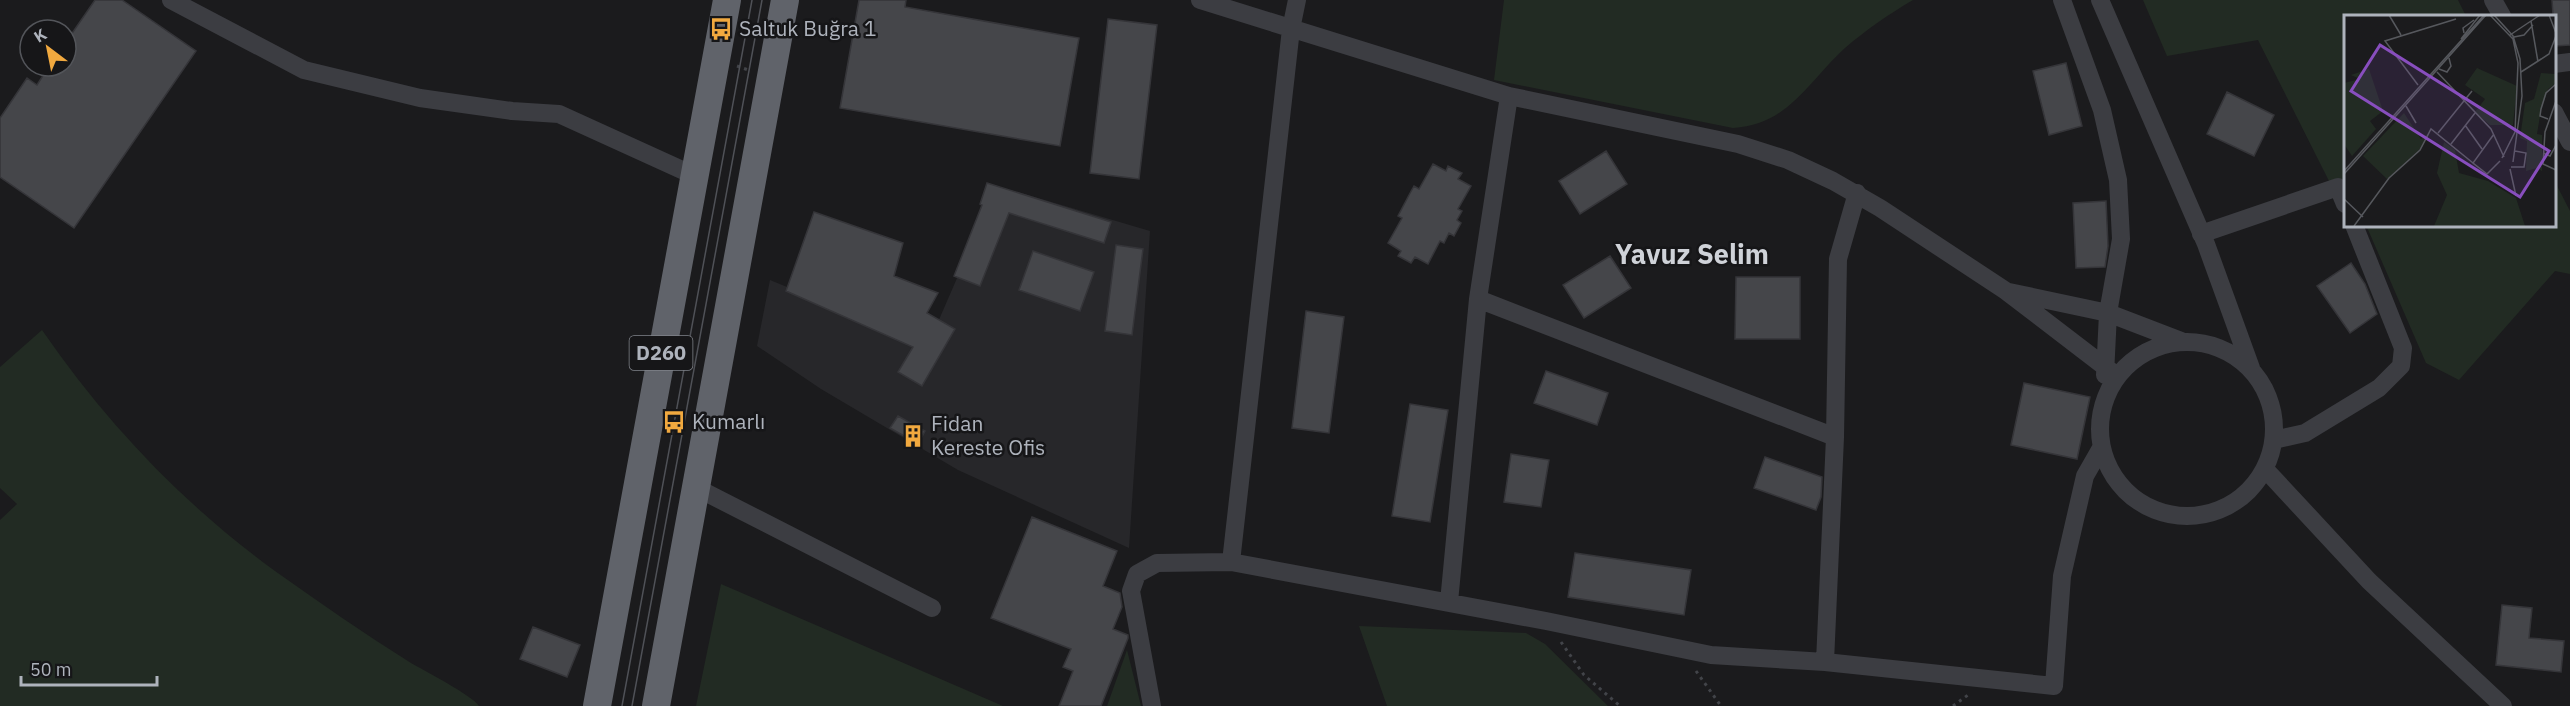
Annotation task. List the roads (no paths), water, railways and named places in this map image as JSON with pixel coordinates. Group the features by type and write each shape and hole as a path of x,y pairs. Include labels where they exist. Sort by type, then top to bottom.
{"highway":[{"name":"D260","path":"597,706 727,0"},
{"name":"D260","path":"656,706 785,0"}],"street":[{"path":"171,0 304,70 420,98 559,114 693,175"},
{"path":"1200,0 1509,96 1738,144 1788,160 1857,193 2006,291 2111,371"},
{"path":"1231,562 1291,29 1297,0"},
{"path":"2062,0 2105,120 2118,180 2121,239 2108,313 2111,371 2099,433 2101,448 2113,476 2133,498 2146,507 2176,516 2206,514 2227,506 2246,493 2265,469 2274,440 2275,424 2270,402 2261,381 2252,369 2201,234 2100,0"},
{"path":"2493,0 2501,15"},
{"path":"2555,64 2570,62"},
{"path":"1449,602 1478,299 1509,96"},
{"path":"2555,116 2570,142"},
{"path":"2201,234 2338,187 2344,202"},
{"path":"1825,662 1835,437 1838,259 1857,193"},
{"path":"2274,440 2305,433 2379,388 2402,366 2403,348 2354,226"},
{"path":"2006,291 2108,313 2183,341"},
{"path":"1478,299 1835,437"},
{"path":"2111,371 2161,346 2183,341 2198,342 2228,351 2252,369"},
{"path":"1152,706 1131,591 1137,574 1157,562 1231,562 1449,602 1711,655 1825,662 2055,686 2062,576 2085,476 2101,448"},
{"path":"2265,469 2369,581 2503,706"},
{"path":"695,487 932,608"}],"tram line":[{"path":"622,706 752,0"},
{"path":"632,706 762,0"}],"place":[{"name":"Saltuk Buğra 1","path":"721,29"},
{"name":"Kumarlı","path":"674,422"},
{"name":"Fidan Kereste Ofis","path":"913,436"}],"district":[{"name":"Yavuz Selim","path":"1692,255"}]}
